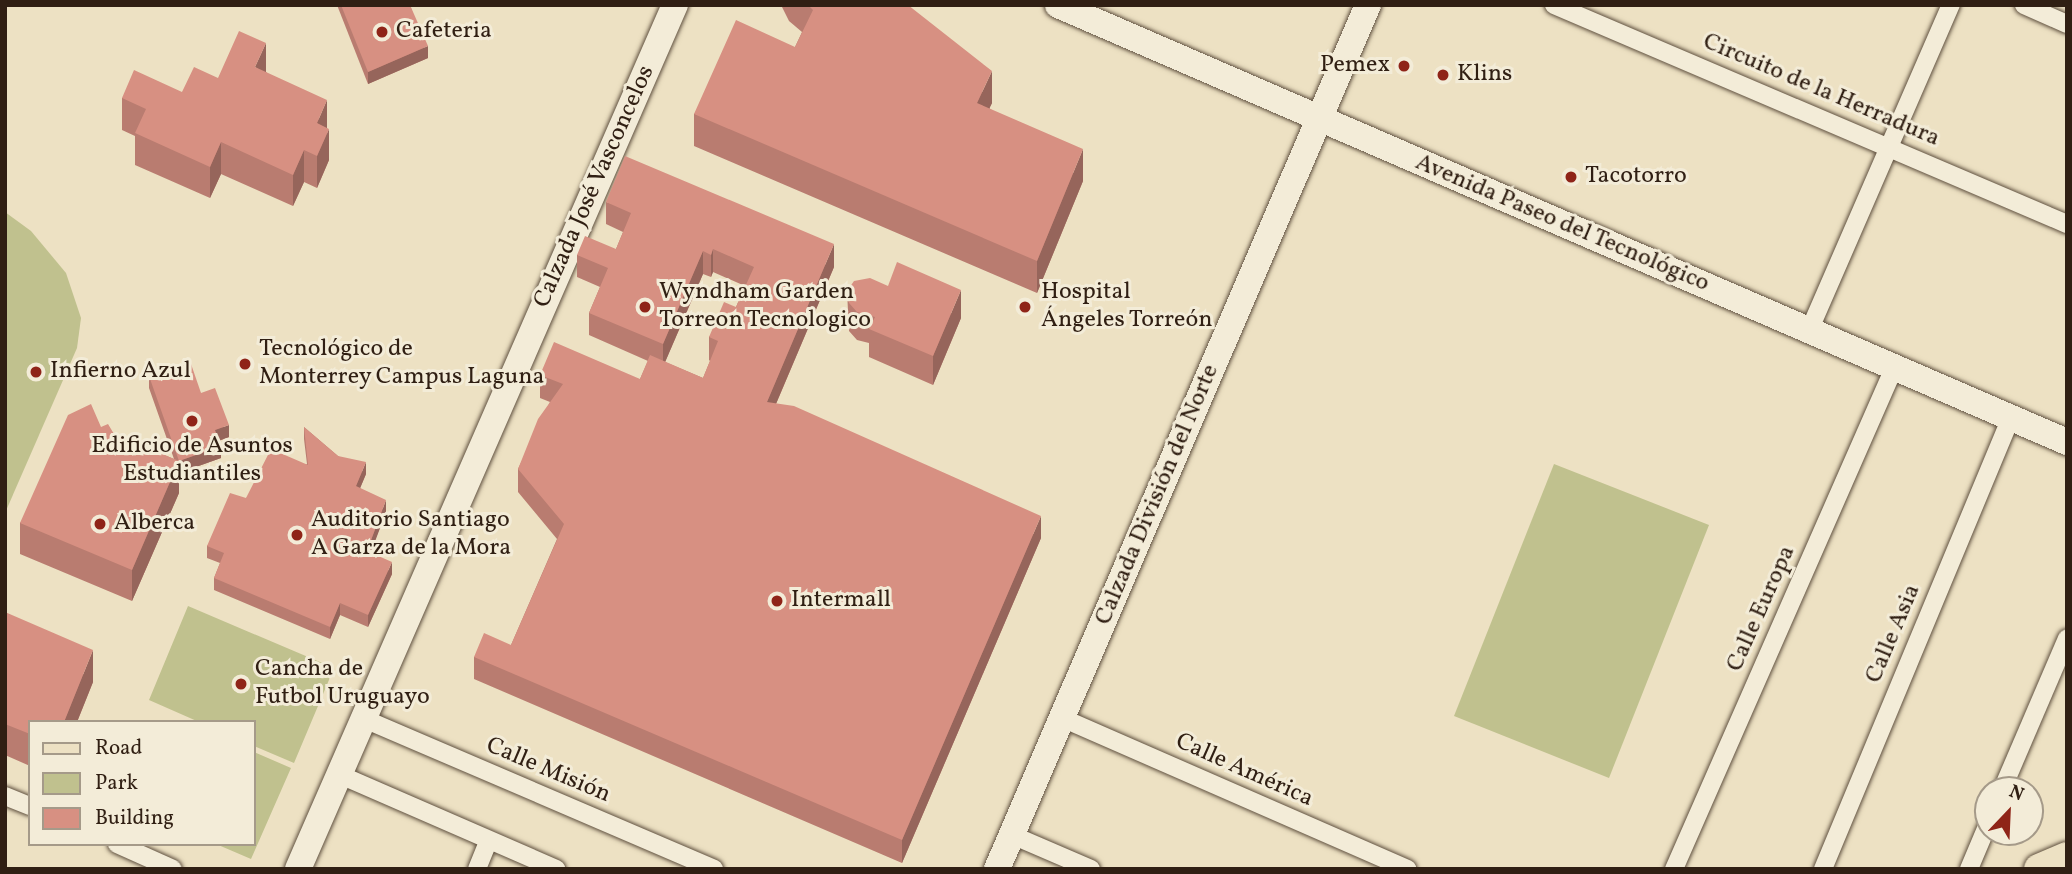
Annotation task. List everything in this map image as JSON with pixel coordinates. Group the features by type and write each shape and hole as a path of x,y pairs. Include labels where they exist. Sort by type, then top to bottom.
{"main road":[{"name":"Calzada José Vasconcelos","path":"298,869 675,5"},
{"name":"Avenida Paseo del Tecnológico","path":"1058,5 1318,120 2067,442"},
{"name":"Calzada División del Norte","path":"998,869 1368,5"},
{"path":"2039,869 2067,857"}],"street":[{"name":"Circuito de la Herradura","path":"1554,5 1890,146 2067,224"},
{"path":"1809,331 1951,5"},
{"path":"2024,5 2067,24"},
{"name":"Calle Europa","path":"1674,869 1895,368"},
{"name":"Calle Asia","path":"1822,869 2011,418"},
{"path":"2009,776 2067,638"},
{"name":"Calle Misión","path":"362,718 714,869"},
{"name":"Calle América","path":"1062,718 1402,868"},
{"path":"338,775 556,869"},
{"path":"5,796 28,805"},
{"path":"1012,835 1091,869"},
{"path":"477,869 489,840"},
{"path":"121,846 173,869"},
{"path":"1969,869 1979,846"}],"green space":[{"name":"Infierno Azul","path":"5,212 31,231 66,273 81,318 77,348 5,513"},
{"path":"1554,464 1709,525 1609,778 1454,716"},
{"name":"Cancha de Futbol Uruguayo","path":"188,606 334,668 294,763 256,747 256,720 194,720 149,700"},
{"name":"Cancha de Futbol Uruguayo","path":"256,753 291,768 251,859 221,846 256,846"}],"building":[{"name":"Cafeteria","path":"341,5 410,5 428,46 368,72"},
{"path":"808,5 908,5 992,71 977,103 1083,149 1037,261 694,114 736,20 795,47 813,10"},
{"path":"239,31 266,43 255,67 327,100 317,123 329,129 317,156 304,150 293,175 221,142 210,167 135,133 146,109 122,98 134,70 182,92 194,67 218,78"},
{"name":"Intermall","path":"625,156 834,244 767,402 794,406 1041,516 902,840 474,657 484,633 511,645 564,524 518,469 538,419 563,384 540,375 554,342 640,379 650,355 703,378 718,341 709,337 724,302 736,307 754,267 713,249 711,255 703,251 663,344 589,313 608,268 577,255 585,236 616,249 631,213 606,202"},
{"path":"897,262 961,290 933,356 869,329 875,317 857,312 849,303 847,291 854,281 870,278 888,286"},
{"name":"Edificio de Asuntos Estudiantiles","path":"190,361 201,393 215,388 229,425 215,430 221,446 179,461 149,376"},
{"name":"Alberca","path":"91,404 101,427 108,424 114,434 179,461 132,570 20,523 68,415"},
{"name":"Auditorio Santiago A Garza de la Mora","path":"304,427 338,456 366,462 356,486 386,500 367,551 392,562 368,615 340,603 330,627 214,578 224,553 207,546 230,493 246,498 271,449 308,465"},
{"path":"5,612 93,650 65,720 28,720 28,733 5,724"}],"place":[{"name":"Cafeteria","path":"382,32"},
{"name":"Pemex","path":"1404,66"},
{"name":"Klins","path":"1443,75"},
{"name":"Tacotorro","path":"1571,177"},
{"name":"Wyndham Garden Torreon Tecnologico","path":"645,307"},
{"name":"Hospital Ángeles Torreón","path":"1025,307"},
{"name":"Tecnológico de Monterrey Campus Laguna","path":"245,364"},
{"name":"Infierno Azul","path":"36,372"},
{"name":"Edificio de Asuntos Estudiantiles","path":"192,421"},
{"name":"Alberca","path":"100,524"},
{"name":"Auditorio Santiago A Garza de la Mora","path":"297,535"},
{"name":"Intermall","path":"777,601"},
{"name":"Cancha de Futbol Uruguayo","path":"241,684"}]}
